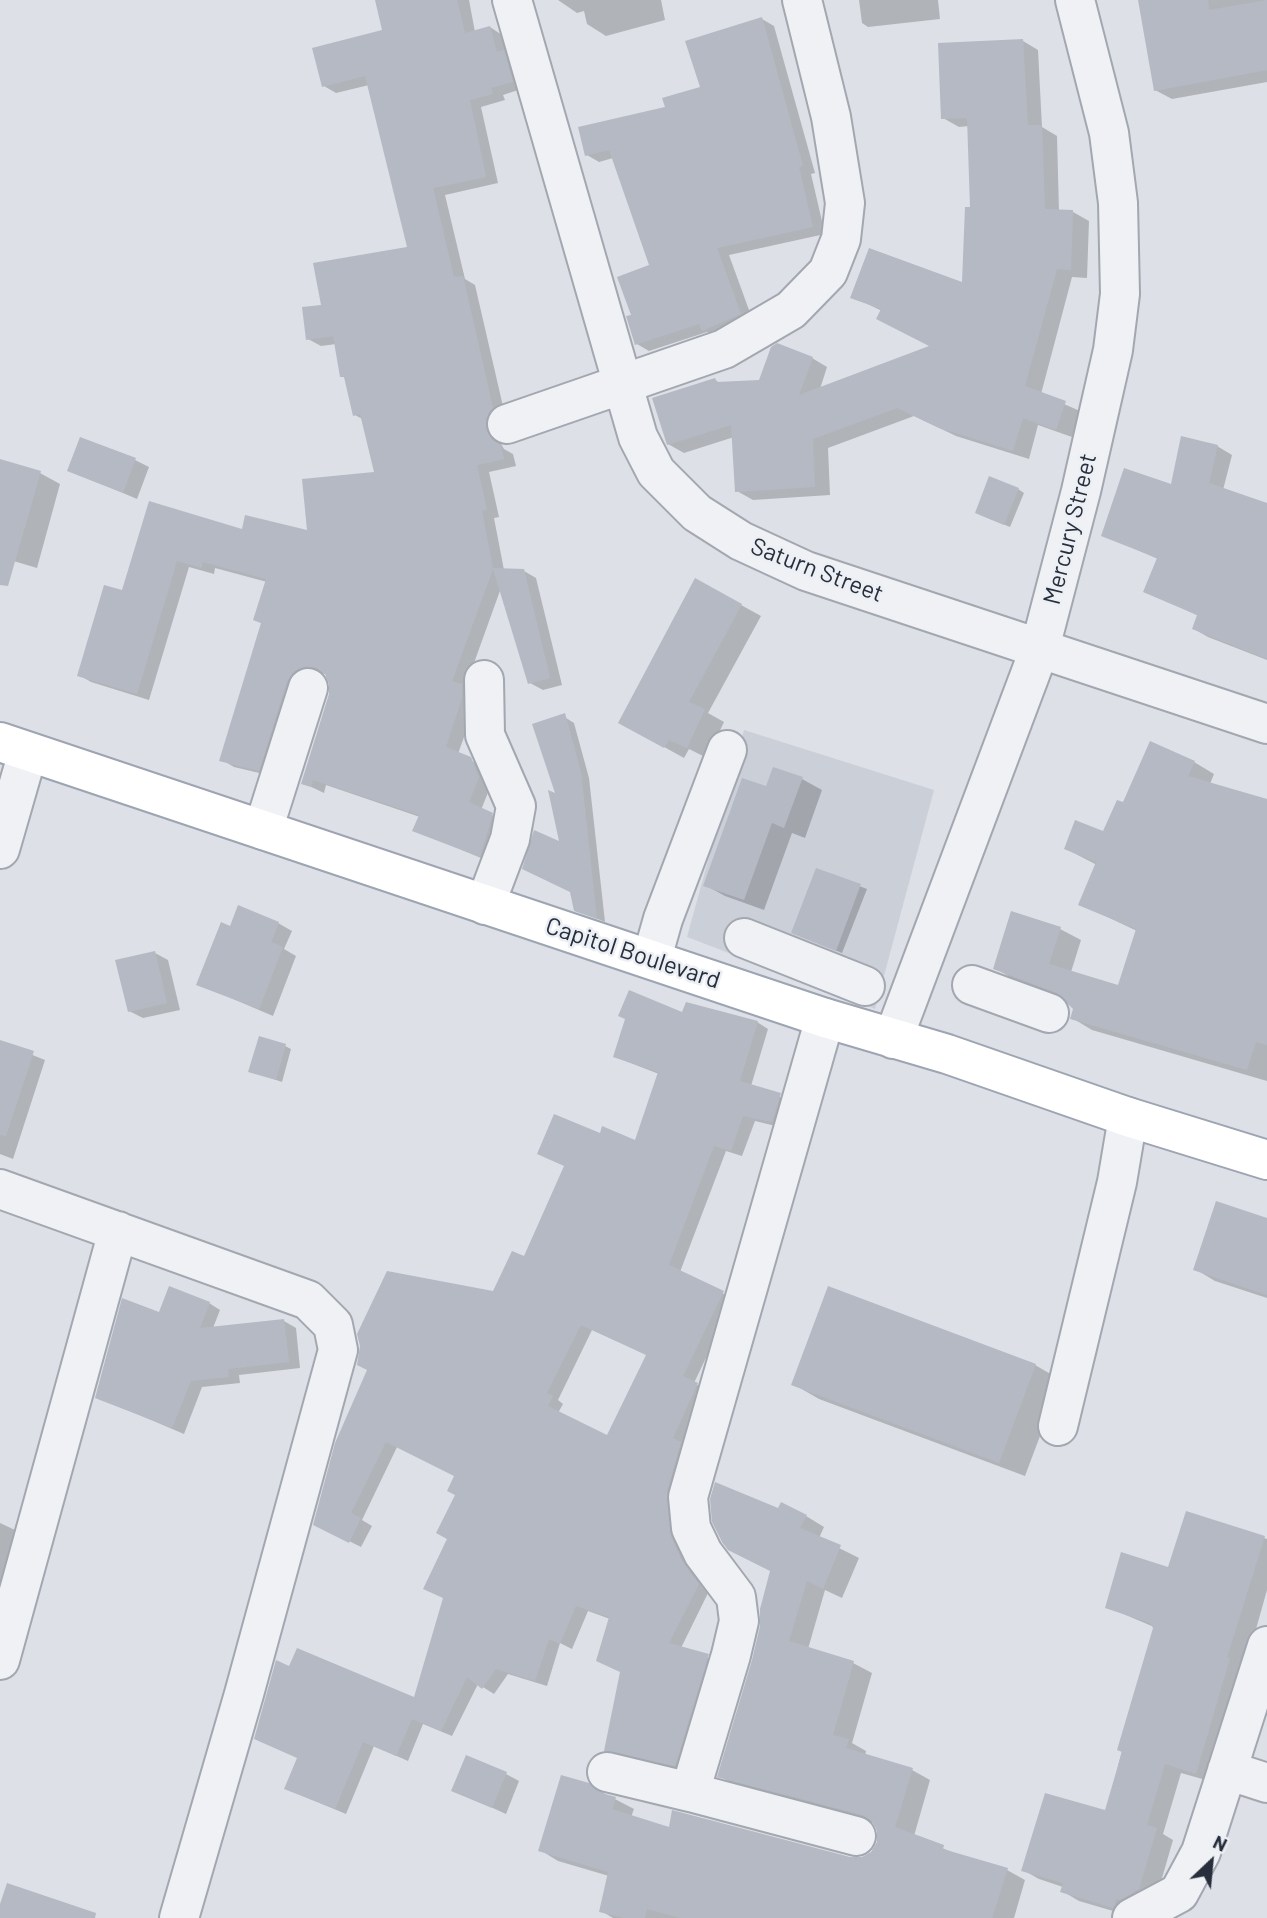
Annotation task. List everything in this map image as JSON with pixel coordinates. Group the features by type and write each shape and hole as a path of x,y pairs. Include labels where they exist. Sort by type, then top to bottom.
{"main road":[{"name":"Capitol Boulevard","path":"14,747 825,1018 1028,1080 1128,1117 1267,1160"}],"street":[{"name":"Saturn Street","path":"512,0 638,437 656,472 697,513 741,541 806,571 1267,724"},
{"path":"507,424 724,349 791,310 828,272 841,239 845,203 831,117 802,0"},
{"name":"Mercury Street","path":"893,1039 1040,648 1113,351 1120,294 1118,204 1109,133 1075,0"},
{"path":"484,680 485,735 516,806 510,839 485,905"},
{"path":"263,830 308,688"},
{"path":"0,849 14,747"},
{"path":"652,958 663,919 727,750"},
{"path":"744,938 865,986"},
{"path":"971,985 1049,1013"},
{"path":"691,1792 738,1621 736,1597 703,1553 691,1528 688,1497 825,1018"},
{"path":"1058,1426 1117,1182 1128,1117"},
{"path":"0,1189 308,1300 333,1325 338,1350 248,1681 179,1918"},
{"path":"0,1660 118,1231"},
{"path":"1132,1918 1179,1893 1201,1852 1267,1646"},
{"path":"1227,1770 1267,1783"},
{"path":"607,1772 856,1836"}],"shaded area":[{"path":"744,730 934,790 875,1009 687,937"}],"building":[{"path":"375,0 457,0 465,33 490,26 497,52 504,50 513,82 491,88 493,94 470,100 486,177 433,188 454,277 463,276 493,408 486,419 486,430 492,440 501,445 504,459 477,465 487,510 482,511 493,568 524,569 550,678 528,684 493,569 452,681 462,684 462,698 446,747 471,757 479,777 469,802 493,813 480,857 412,831 419,815 313,780 311,787 301,784 329,694 325,674 315,667 303,667 293,672 287,681 259,771 219,761 261,623 253,620 266,579 203,562 201,568 177,561 137,694 77,676 104,585 122,590 149,501 242,529 245,515 307,530 302,479 374,472 360,414 353,416 344,377 340,377 333,336 306,340 302,307 321,305 313,263 407,247 365,76 322,87 312,48 382,30"},
{"path":"1138,0 1208,0 1209,10 1267,0 1267,70 1154,91"},
{"path":"762,17 803,166 799,167 813,227 717,248 741,314 702,331 699,324 635,345 626,316 631,315 617,277 649,265 609,150 585,156 578,127 665,107 662,98 700,87 685,41"},
{"path":"1023,39 1028,125 1042,125 1045,209 1073,210 1071,270 1057,269 1025,386 1066,401 1056,430 1023,418 1013,451 939,428 897,408 813,439 815,487 735,492 731,425 667,445 652,398 715,378 717,382 759,380 771,347 777,343 813,357 799,395 929,346 876,319 881,309 850,298 869,248 962,282 965,207 970,207 967,118 941,119 938,43"},
{"path":"1181,436 1218,445 1209,483 1267,503 1267,659 1192,629 1197,615 1143,592 1157,558 1101,536 1124,468 1171,484"},
{"path":"80,437 136,458 123,493 67,471"},
{"path":"0,459 41,471 8,586 0,585"},
{"path":"989,476 1019,488 1004,525 975,513"},
{"path":"695,578 742,604 689,702 705,709 687,748 669,740 664,748 618,723"},
{"path":"565,713 581,772 597,919 574,911 570,892 522,869 534,830 559,841 548,790 555,793 532,724"},
{"path":"1150,741 1195,761 1188,776 1267,799 1267,1045 1256,1042 1247,1070 1070,1019 1073,1009 1057,993 993,969 1011,911 1061,927 1049,964 1118,985 1136,929 1078,905 1096,862 1064,849 1075,820 1103,831 1117,800 1123,802"},
{"path":"773,767 803,777 784,828 772,823 744,900 703,886 742,778 766,786"},
{"path":"816,868 861,884 836,951 791,933"},
{"path":"238,905 279,922 271,942 283,947 259,1009 196,985 221,922 230,926"},
{"path":"155,951 167,1003 128,1012 115,960"},
{"path":"629,990 682,1012 686,1002 758,1021 740,1081 781,1093 772,1122 743,1116 731,1151 714,1146 669,1265 724,1291 683,1376 698,1383 673,1438 681,1442 667,1491 671,1537 683,1563 699,1584 669,1643 709,1654 675,1766 604,1751 620,1672 596,1661 609,1617 576,1606 560,1644 549,1639 535,1681 496,1669 482,1689 467,1677 441,1731 412,1719 396,1756 363,1742 335,1809 284,1789 297,1758 254,1739 276,1660 289,1666 297,1648 414,1697 443,1598 423,1589 447,1539 436,1533 455,1495 447,1491 454,1476 386,1442 351,1513 361,1518 349,1543 313,1525 335,1443 367,1370 357,1365 360,1346 357,1334 387,1271 493,1291 512,1251 524,1256 564,1166 537,1154 554,1114 600,1133 602,1126 635,1140 658,1072 613,1057 625,1019 618,1016","holes":["581,1325 646,1355 607,1435 548,1406 553,1396 547,1393"]},
{"path":"259,1036 286,1044 276,1080 248,1072"},
{"path":"0,1040 34,1051 6,1136 0,1135"},
{"path":"1216,1201 1267,1218 1267,1295 1193,1270"},
{"path":"169,1286 210,1302 200,1328 284,1319 289,1362 228,1369 229,1377 191,1381 172,1428 95,1398 122,1298 159,1312"},
{"path":"828,1286 1036,1364 999,1463 791,1385"},
{"path":"715,1482 778,1508 781,1502 807,1515 800,1528 841,1545 823,1589 807,1581 789,1641 854,1661 833,1735 849,1739 846,1748 913,1768 895,1827 944,1845 943,1849 1008,1868 992,1918 681,1918 647,1909 645,1918 625,1918 599,1912 608,1872 538,1851 561,1775 589,1783 601,1793 616,1797 612,1809 669,1827 672,1810 850,1857 862,1857 871,1852 877,1842 877,1830 871,1820 862,1815 717,1777 752,1660 760,1626 760,1609 770,1571 728,1550 722,1542 712,1522 710,1499"},
{"path":"1186,1511 1265,1536 1227,1657 1230,1658 1196,1774 1165,1764 1147,1825 1157,1828 1139,1889 1120,1900 1116,1899 1113,1908 1060,1892 1063,1883 1021,1871 1045,1793 1105,1810 1122,1752 1117,1750 1153,1628 1150,1623 1105,1608 1121,1552 1168,1567"},
{"path":"466,1755 507,1772 492,1808 451,1791"},
{"path":"7,1883 96,1913 95,1918 0,1918 0,1904"}]}
